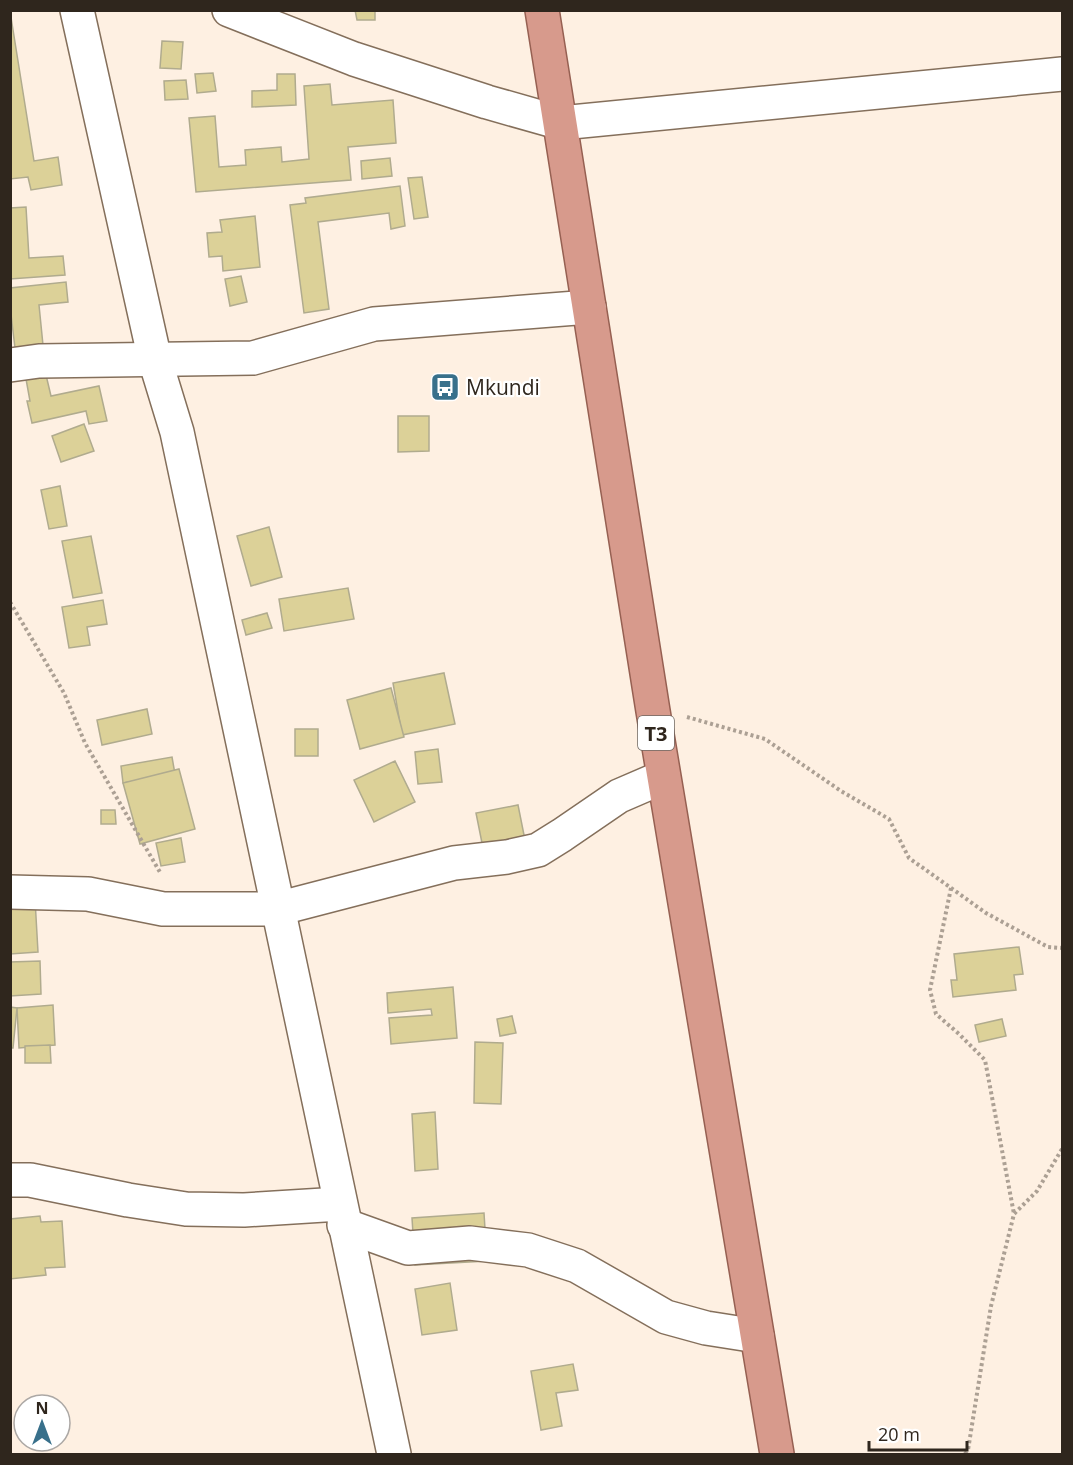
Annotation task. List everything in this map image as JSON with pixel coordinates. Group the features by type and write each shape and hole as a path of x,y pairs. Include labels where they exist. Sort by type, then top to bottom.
{"highway":[{"name":"T3","path":"542,10 652,711 777,1455"}],"street":[{"path":"77,10 155,360 177,432 394,1455"},
{"path":"229,10 354,59 561,123 1062,74"},
{"path":"10,365 39,361 253,358 374,324 589,307"},
{"path":"10,891 88,894 163,909 277,909 454,862 538,850 619,796 663,777"},
{"path":"10,1180 30,1180 186,1209 342,1214 408,1248 470,1243 528,1250 577,1266 666,1317 706,1328 757,1336"}],"path":[{"path":"10,602 64,693 85,743 162,875 188,909"},
{"path":"652,711 690,718 765,740 841,791 889,819 909,858 986,913 1048,947 1062,948"},
{"path":"951,888 930,990 936,1014 985,1060 1014,1214 991,1306 968,1450 965,1455"},
{"path":"1014,1214 1037,1191 1062,1149"}],"building":[{"path":"355,10 375,10 375,20 357,20"},
{"path":"10,11 34,161 58,157 62,185 31,190 28,177 10,179"},
{"path":"162,41 183,42 181,69 160,68"},
{"path":"213,73 216,91 197,93 195,74"},
{"path":"277,74 295,74 296,105 252,107 252,91 277,90"},
{"path":"186,80 188,99 165,100 164,81"},
{"path":"330,84 332,105 393,100 396,143 348,147 351,180 196,192 189,118 215,116 219,167 246,165 245,150 281,147 282,162 309,159 304,86"},
{"path":"390,158 392,176 362,179 361,161"},
{"path":"422,177 428,217 414,219 408,178"},
{"path":"400,186 405,226 391,229 389,213 318,222 329,309 304,313 290,205 306,203 305,198"},
{"path":"26,207 29,258 63,256 65,275 10,279 10,208"},
{"path":"255,216 260,267 223,271 222,256 209,257 207,233 222,232 220,220"},
{"path":"241,276 247,302 230,306 225,279"},
{"path":"66,282 68,302 39,305 43,345 15,348 10,288"},
{"path":"46,375 51,396 99,386 107,421 89,424 86,411 32,423 27,401 30,401 26,379"},
{"path":"398,416 429,416 429,451 398,452"},
{"path":"84,424 94,451 61,462 52,436"},
{"path":"60,486 67,526 49,529 41,490"},
{"path":"269,527 282,577 251,586 237,536"},
{"path":"91,536 102,593 73,598 62,541"},
{"path":"348,588 354,619 284,631 279,599"},
{"path":"103,600 107,624 87,627 90,645 69,648 62,607"},
{"path":"267,613 272,628 246,635 242,620"},
{"path":"444,673 455,724 402,735 393,683"},
{"path":"391,688 404,737 360,749 347,700"},
{"path":"147,709 152,734 102,745 97,720"},
{"path":"295,729 318,729 318,756 295,756"},
{"path":"438,749 442,782 418,784 415,752"},
{"path":"172,757 175,774 123,783 121,766"},
{"path":"395,761 415,802 374,822 354,780"},
{"path":"179,769 195,829 140,844 123,783"},
{"path":"518,805 525,840 483,848 476,813"},
{"path":"101,810 115,810 116,824 101,824"},
{"path":"181,838 185,862 161,866 156,843"},
{"path":"35,899 38,952 10,954 10,901"},
{"path":"1019,947 1023,974 1014,975 1016,990 953,997 951,980 957,980 954,954"},
{"path":"40,961 41,994 10,996 10,962"},
{"path":"453,987 457,1038 391,1044 389,1018 432,1015 431,1009 388,1013 387,993"},
{"path":"53,1005 55,1045 19,1048 17,1008"},
{"path":"10,1007 17,1008 13,1048 10,1048"},
{"path":"512,1016 516,1033 500,1036 497,1019"},
{"path":"1002,1019 1006,1036 979,1042 975,1025"},
{"path":"475,1042 503,1043 501,1104 474,1103"},
{"path":"50,1045 51,1063 25,1063 25,1046"},
{"path":"435,1112 438,1169 415,1171 412,1114"},
{"path":"484,1213 487,1261 415,1265 412,1218"},
{"path":"40,1216 41,1222 62,1221 65,1267 45,1268 46,1275 10,1279 10,1219"},
{"path":"450,1283 457,1330 422,1335 415,1289"},
{"path":"573,1364 578,1390 556,1393 562,1426 541,1430 531,1371"}],"place":[{"name":"Mkundi","path":"445,387"}]}
